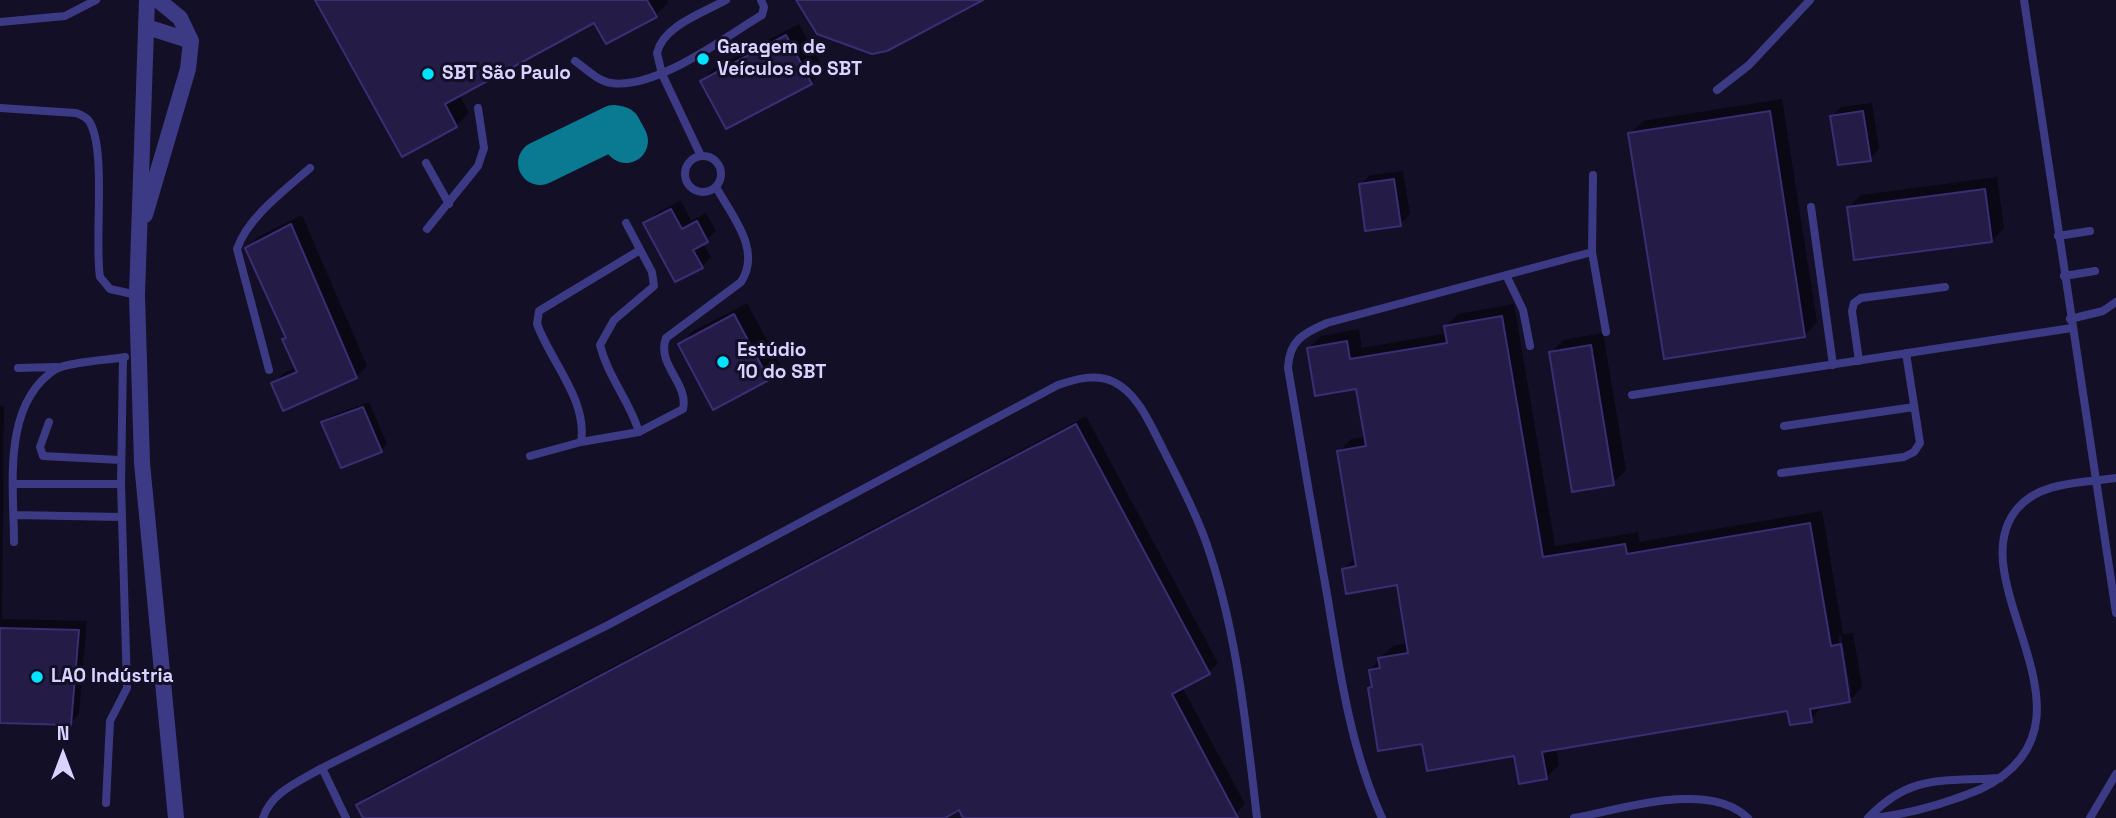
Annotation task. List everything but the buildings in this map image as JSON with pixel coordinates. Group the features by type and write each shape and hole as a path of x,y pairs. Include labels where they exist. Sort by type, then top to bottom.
{"street":[{"path":"147,0 137,295 131,357 176,818"},
{"path":"139,237 188,69 191,41 180,18 158,0"},
{"path":"147,27 191,41"}],"lane":[{"path":"0,22 65,16 96,0"},
{"path":"701,156 662,74 657,53 664,37 726,0"},
{"path":"575,61 609,82 624,83 662,74 762,15 764,7 761,0"},
{"path":"1717,90 1749,65 1810,0"},
{"path":"2024,0 2116,609"},
{"path":"0,108 76,113 85,116 90,122 96,150 100,277 110,289 137,295"},
{"path":"427,229 478,166 484,148 478,108"},
{"path":"701,156 712,159 720,166 722,174 716,187 709,192 697,192 687,182 688,164 701,156"},
{"path":"426,163 449,204"},
{"path":"270,370 237,249 255,221 310,168"},
{"path":"1593,175 1592,252 1606,332"},
{"path":"530,456 581,442 639,432 683,409 683,393 663,355 666,338 741,282 751,262 745,238 716,187"},
{"path":"1811,207 1833,365"},
{"path":"626,223 652,272 654,286 614,320 600,345 606,368 629,403 639,432"},
{"path":"2058,236 2090,231"},
{"path":"581,442 583,429 580,411 542,338 537,324 538,311 640,250"},
{"path":"1382,818 1353,733 1337,656 1288,368 1289,355 1303,334 1327,323 1507,277 1592,252"},
{"path":"2064,276 2095,271"},
{"path":"1507,277 1523,310 1530,346"},
{"path":"1859,360 1852,311 1854,303 1860,298 1945,287"},
{"path":"1632,395 1833,365 2071,323 2103,311 2116,302"},
{"path":"1781,473 1904,457 1914,452 1920,443 1906,353"},
{"path":"19,368 58,368 131,357 121,460 127,688 110,721 106,803"},
{"path":"14,541 18,424 30,397 58,368"},
{"path":"263,818 266,809 278,794 322,768 608,625 1058,385 1077,379 1097,378 1114,382 1128,392 1144,413 1205,540 1220,587 1240,680 1257,818"},
{"path":"1784,426 1914,407"},
{"path":"49,422 40,447 43,456 121,460"},
{"path":"2045,695 2006,563 2004,542 2008,525 2016,509 2032,496 2060,485 2116,478"},
{"path":"14,484 121,484"},
{"path":"14,516 121,517"},
{"path":"1871,818 1921,808 2007,778 2024,764 2037,748 2046,716"},
{"path":"322,768 346,818"},
{"path":"2090,818 2116,774"},
{"path":"1871,818 1887,798 1914,785 2007,778"},
{"path":"1574,818 1664,801 1703,799 1727,802 1748,818"}],"taxiway":[{"path":"540,163 614,127 619,128 626,141"}],"place":[{"name":"Garagem de Veículos do SBT","path":"703,59"},
{"name":"SBT São Paulo","path":"428,74"},
{"name":"Estúdio 10 do SBT","path":"723,362"},
{"name":"LAO Indústria","path":"37,677"}]}
